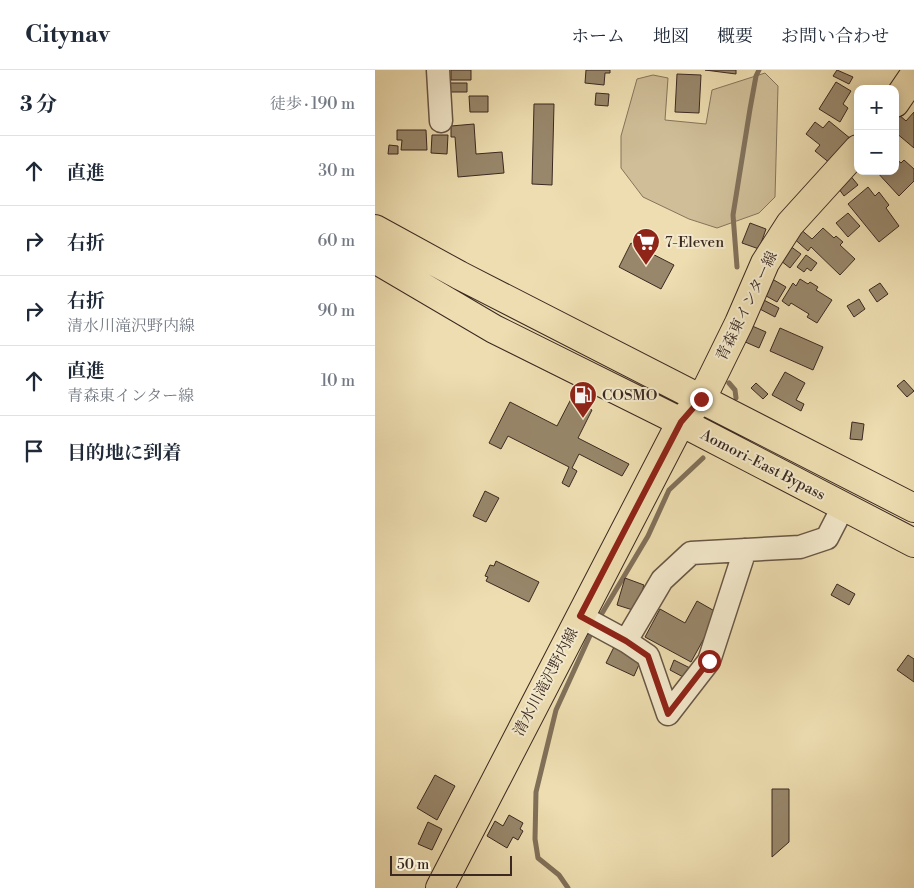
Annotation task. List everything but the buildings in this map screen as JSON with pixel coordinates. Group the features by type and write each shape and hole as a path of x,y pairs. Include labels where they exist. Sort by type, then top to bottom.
{"main road":[{"name":"青森東インター線","path":"681,422 701,399 739,323 765,263 790,224 854,153"},
{"name":"Aomori-East Bypass","path":"375,229 459,275 914,508"},
{"name":"Aomori-East Bypass","path":"375,259 494,329 681,422 914,544"},
{"name":"清水川滝沢野内線","path":"440,888 592,622 681,422"}],"lane":[{"path":"438,70 441,121"},
{"path":"626,641 662,580 691,553 800,547 827,538 843,507"},
{"path":"592,622 648,656 668,714 709,661 745,550"}],"shaded area":[{"path":"765,73 778,86 775,197 759,213 717,228 689,219 643,197 621,168 621,136 637,79 653,75 668,78 665,120 706,124 712,90"}],"waterway":[{"path":"737,267 733,215 750,109 756,76 759,70"},
{"path":"729,383 735,390 736,398"},
{"path":"598,620 648,536 669,490 703,458"},
{"path":"568,888 559,875 538,858 535,839 536,792 556,710 593,629"}],"place":[{"name":"7-Eleven","path":"646,266"},
{"name":"COSMO","path":"583,419"}],"route":[{"path":"701,399 681,422 580,616 626,641 648,656 668,714 709,661"}]}
